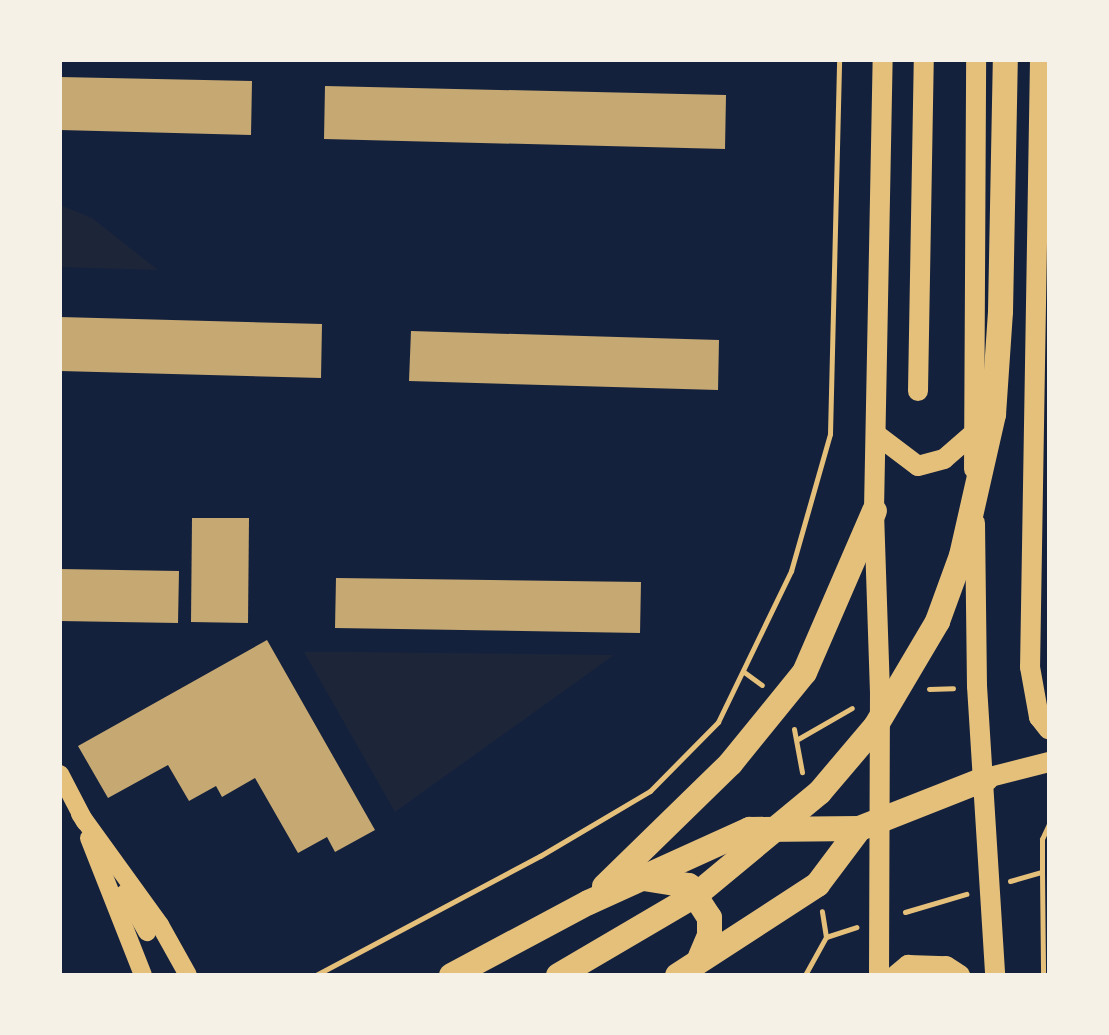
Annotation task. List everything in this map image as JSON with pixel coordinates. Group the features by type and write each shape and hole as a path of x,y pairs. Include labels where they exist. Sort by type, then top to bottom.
{"highway":[{"path":"558,975 696,894 819,792 875,726 938,621 961,555 993,414 1000,312 1005,60"},
{"path":"588,902 730,763 804,672 874,510"},
{"path":"450,975 588,902 748,830 870,824 986,778"},
{"path":"677,975 700,956 817,884 870,824"},
{"path":"638,878 688,886 709,917 709,935 700,956"}],"main road":[{"path":"879,975 870,824 884,60"},
{"path":"918,392 924,60"},
{"path":"976,60 973,434 978,686 995,975"},
{"path":"1040,60 1030,667 1039,717 1049,730"},
{"path":"876,435 918,466 944,459 973,434"},
{"path":"986,778 1049,762"},
{"path":"896,975 908,965 946,966 960,975"}],"street":[{"path":"60,774 147,932"},
{"path":"80,814 143,975"},
{"path":"80,814 160,925 188,975"}],"path":[{"path":"316,975 540,856 650,791 718,722 791,571 830,434 839,60"},
{"path":"1042,872 1042,839 1049,824"}],"shaded area":[{"path":"60,205 92,218 158,270 60,267"},
{"path":"304,652 354,652 614,655 395,812"}],"building":[{"path":"60,77 252,81 251,135 60,130"},
{"path":"325,86 726,95 725,149 324,139"},
{"path":"60,317 322,324 321,378 60,371"},
{"path":"411,331 719,340 718,390 409,381"},
{"path":"192,518 249,518 248,623 191,622"},
{"path":"60,569 179,571 178,623 60,621"},
{"path":"336,578 641,582 640,633 335,628"},
{"path":"267,640 375,830 335,852 327,837 298,853 255,778 222,797 216,786 189,801 168,765 108,798 78,746"}]}
